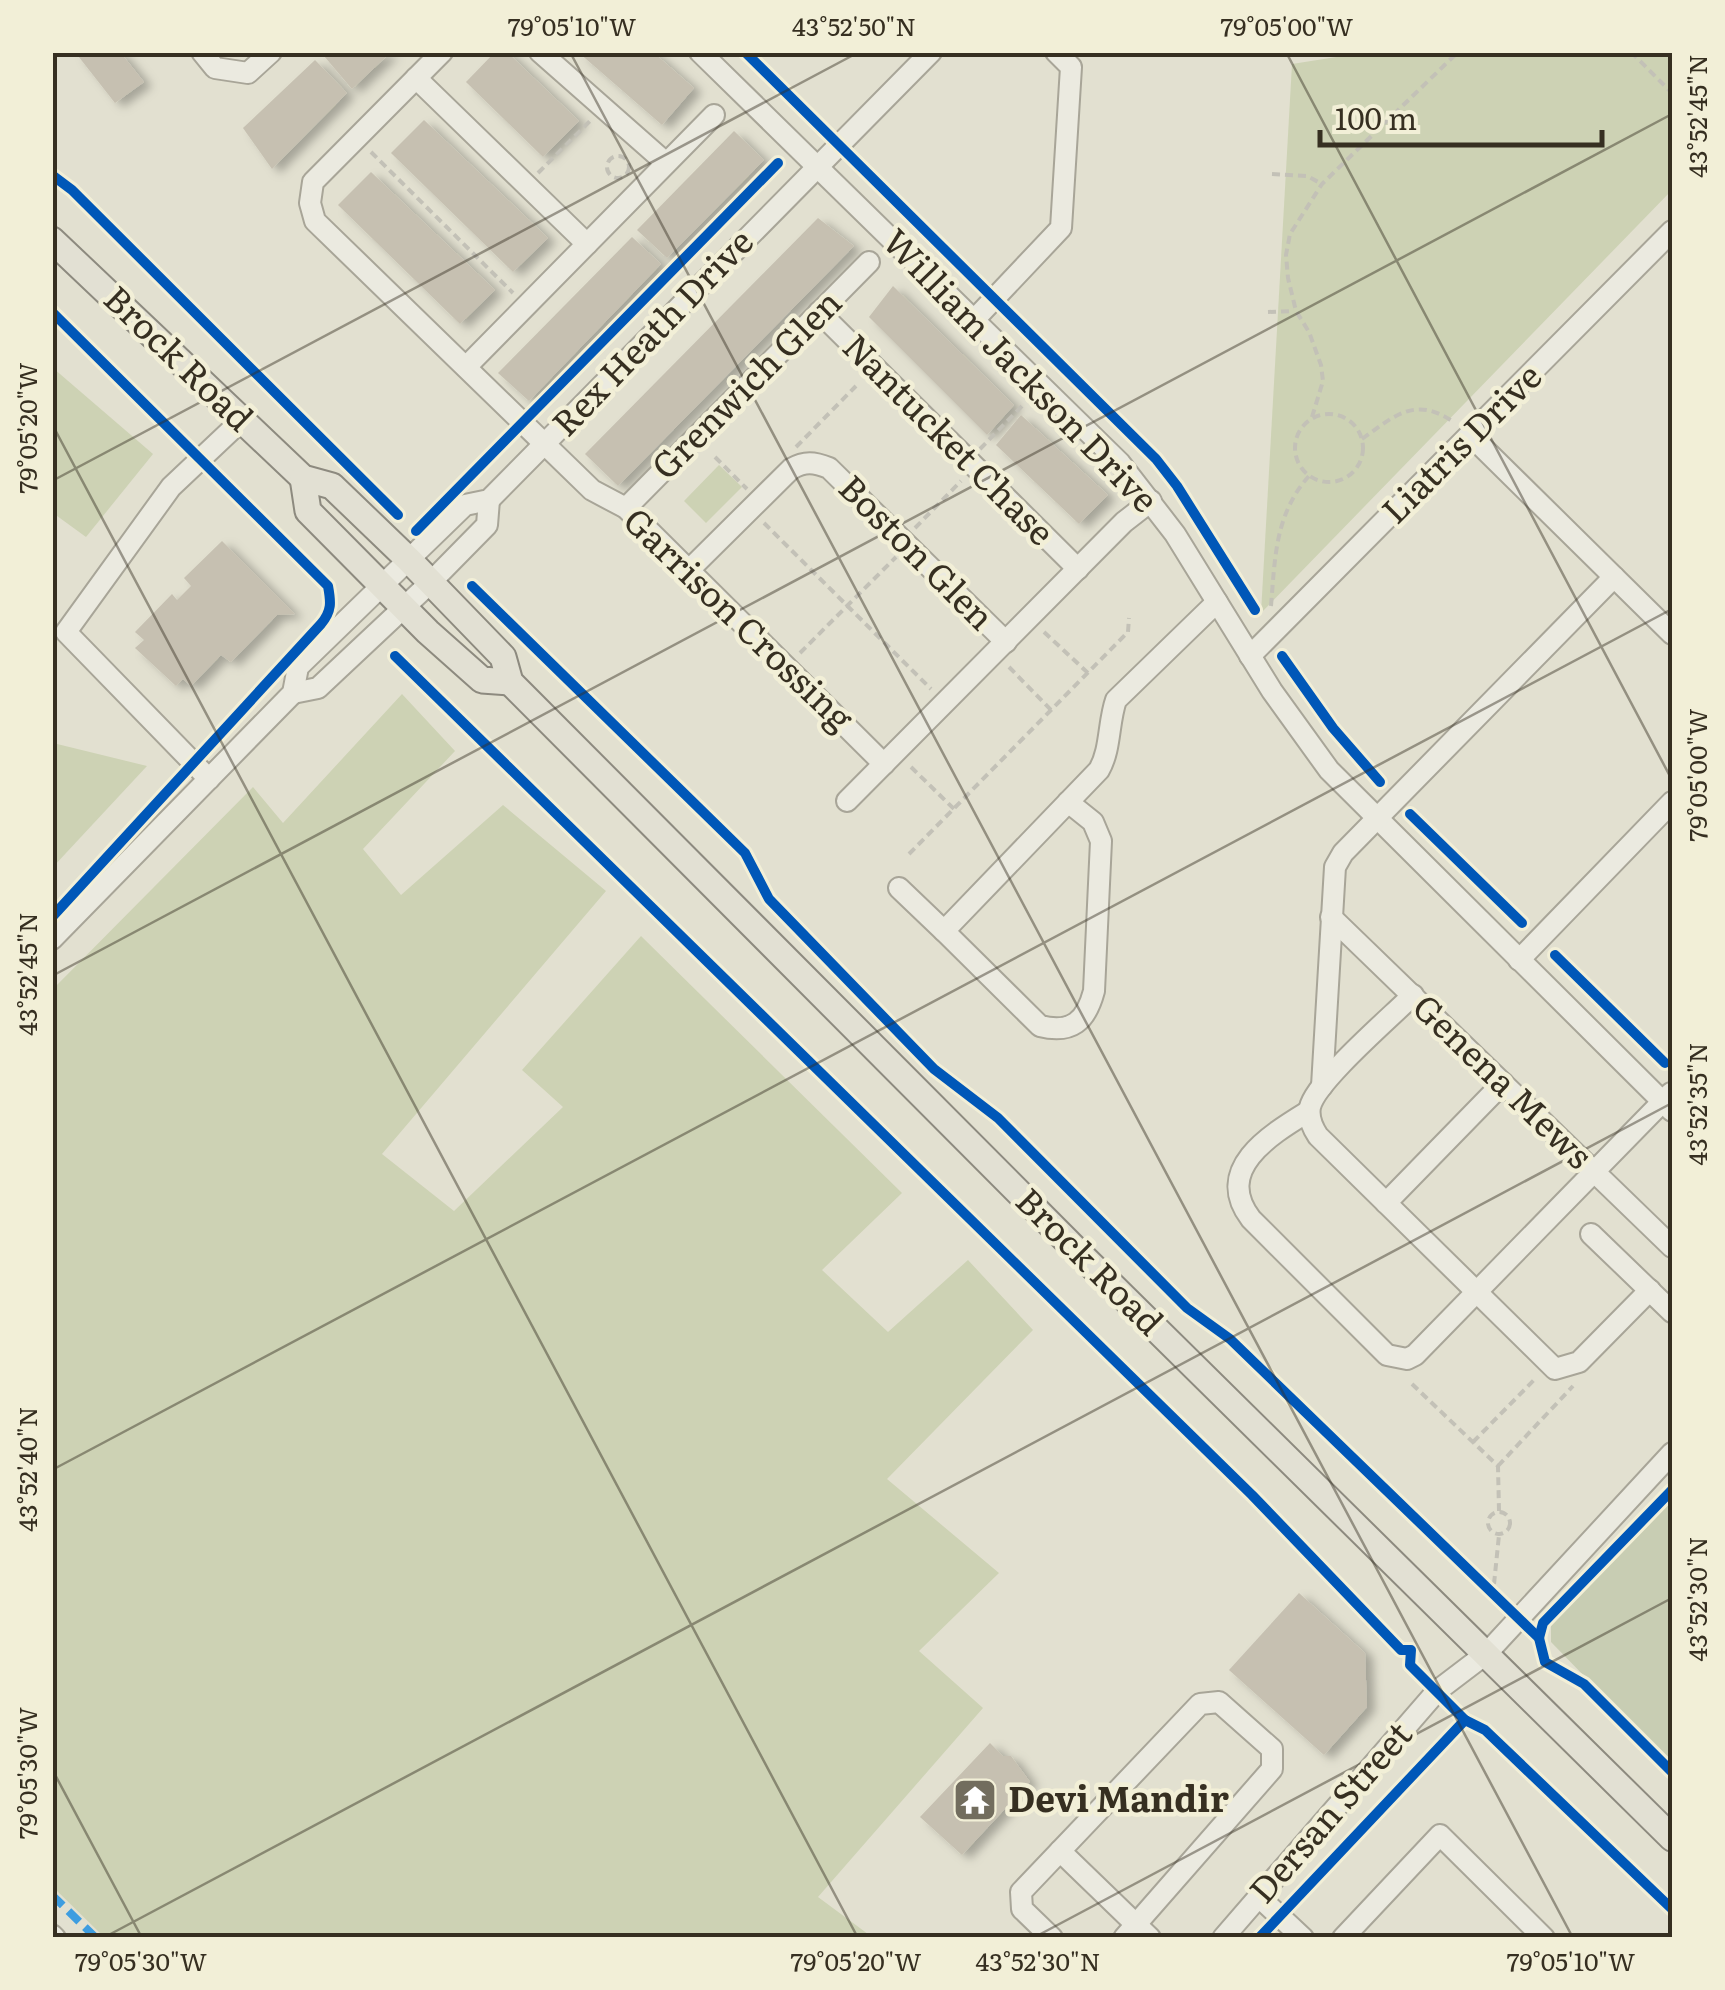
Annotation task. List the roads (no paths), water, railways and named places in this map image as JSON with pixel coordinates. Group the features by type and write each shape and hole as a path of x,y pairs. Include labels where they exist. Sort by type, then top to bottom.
{"main road":[{"name":"Brock Road","path":"52,240 302,478 332,486 409,560 503,657 510,682 1074,1248 1672,1838"},
{"name":"Brock Road","path":"302,478 308,510 404,608 482,680 510,682"}],"street":[{"path":"208,60 248,73 271,52"},
{"name":"Garrison Crossing","path":"442,52 313,182 310,202 316,221 599,496 626,508 786,667 895,763"},
{"path":"540,52 666,163"},
{"name":"William Jackson Drive","path":"700,52 1120,463 1151,501 1329,770 1519,960 1669,1101"},
{"name":"Rex Heath Drive","path":"490,500 487,525 430,583 318,688 292,694 298,667 465,506 490,500 931,52"},
{"path":"974,320 1061,228 1070,67 1056,52"},
{"path":"416,78 587,244"},
{"path":"466,367 714,115"},
{"name":"Liatris Drive","path":"1250,656 1672,231"},
{"name":"Grenwich Glen","path":"626,508 868,262"},
{"name":"Nantucket Chase","path":"819,312 1078,569"},
{"path":"209,778 66,632 172,487 242,420"},
{"path":"1471,436 1672,634"},
{"name":"Boston Glen","path":"689,570 791,468 815,463 829,468 1005,652"},
{"path":"847,802 895,763 946,702 1005,652 1078,569 1124,522 1151,501"},
{"path":"1322,1086 1335,868 1343,854 1614,577"},
{"path":"944,931 1099,770 1107,757 1110,718 1116,700 1217,602"},
{"path":"52,939 292,694"},
{"path":"899,888 1040,1026 1071,1026 1088,1014 1094,991 1101,841 1093,822 1068,802"},
{"path":"1519,960 1672,802"},
{"name":"Genena Mews","path":"1332,918 1672,1247"},
{"path":"1413,995 1322,1086 1309,1111 1276,1131 1244,1166 1236,1187 1251,1220 1387,1355 1415,1355 1594,1170 1669,1101"},
{"path":"1386,1203 1503,1083"},
{"path":"1309,1111 1318,1136 1555,1368 1578,1362 1650,1290"},
{"path":"1591,1234 1672,1312"},
{"path":"1487,1653 1672,1453"},
{"name":"Dersan Street","path":"1223,1938 1437,1691 1487,1653"},
{"path":"1052,1938 1022,1910 1021,1892 1060,1850 1200,1704 1219,1702 1272,1749 1272,1769 1137,1933 1060,1850"},
{"path":"1342,1938 1440,1835 1544,1938"},
{"path":"1258,1897 1302,1938"}],"place":[{"name":"Devi Mandir","path":"975,1800"}]}
